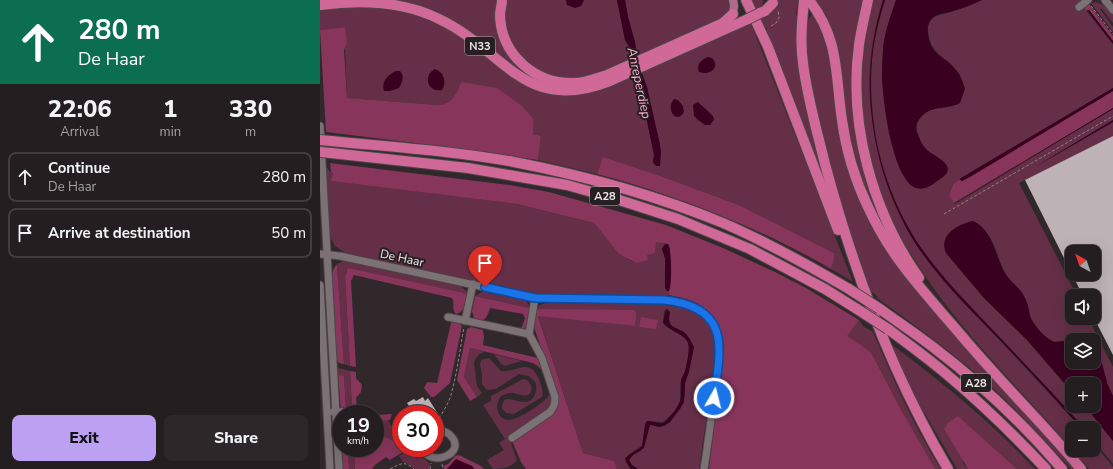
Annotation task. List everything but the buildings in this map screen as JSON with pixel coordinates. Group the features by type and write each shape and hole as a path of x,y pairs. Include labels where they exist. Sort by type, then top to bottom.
{"highway":[{"name":"N33","path":"502,0 500,14 503,32 508,45 514,56 521,64 538,76 561,83 575,83 587,82 629,69"},
{"path":"746,0 768,47 838,230 865,288"},
{"path":"804,0 802,15 803,63 811,108 832,188 865,288 886,344 913,407 948,469"},
{"name":"A28","path":"809,0 824,21 832,44 844,132 855,174 867,207 882,235 915,282 989,368 1081,469"},
{"name":"A28","path":"868,0 858,45 857,74 857,98 865,157 880,206 895,239 906,260 949,321"},
{"name":"N33","path":"322,5 354,2 383,3 415,10 439,18 460,31 524,80 545,88 567,91 587,89 599,85 629,69 748,19 765,10 771,2"},
{"name":"N33","path":"645,62 723,23 733,14"},
{"name":"A28","path":"320,140 468,155 513,162 571,174 654,197 723,224 794,258 849,289 932,346 985,390 1029,432 1062,469"},
{"name":"A28","path":"320,152 468,168 567,186 613,198 678,219 750,249 824,289 888,329 957,382 1002,424 1046,469"}],"main road":[{"path":"733,0 733,14"}],"street":[{"path":"1079,7 1088,0"},
{"path":"1105,0 1113,10"},
{"path":"320,126 324,254 335,405"},
{"name":"De Haar","path":"324,254 535,298 674,301 695,307 707,316 717,332 720,356 704,469"},
{"path":"465,322 473,284"},
{"path":"320,285 330,469"},
{"path":"528,334 535,298"},
{"path":"448,317 465,322 528,334 535,343 542,358 555,397 555,404 554,408 550,412 512,438"},
{"path":"327,412 332,412"},
{"path":"428,457 432,461 442,465 453,453 454,443 449,434 444,431"},
{"path":"320,435 332,435"},
{"path":"338,457 339,469"}],"path":[{"path":"1088,0 1113,34"},
{"path":"771,2 778,10 779,18 776,23 771,26"},
{"path":"944,214 1113,116"},
{"path":"444,412 451,396 465,322"},
{"path":"430,469 432,461"},
{"path":"390,469 403,463 408,464 414,469"}],"shaded area":[{"path":"401,0 499,0 497,23 525,72 538,80 535,81 522,74 456,23 436,11"},
{"path":"507,0 566,0 567,5 581,6 584,0 617,0 625,40 631,49 633,58 628,63 587,78 566,79 550,76 536,69 524,59 514,46 508,32 505,17"},
{"path":"625,0 730,0 731,9 722,19 637,57"},
{"path":"749,0 763,0 763,4 755,11"},
{"path":"774,0 798,0 796,15 798,18 798,58 800,79 826,185 766,34 767,28 764,29 759,18 779,6"},
{"path":"812,0 865,0 856,118 896,246 870,207 850,152 837,58"},
{"path":"873,0 883,0 871,55 869,83 871,113 884,171 891,193 905,225 913,240 944,281 1065,411 1065,413 1067,413 1075,421 1065,421 1065,441 967,332 935,290 907,247 884,202 869,152 862,99 864,49"},
{"path":"885,0 896,0 887,27 882,67 883,89 889,134 938,180 947,173 947,166 943,161 924,147 918,138 917,127 920,118 928,111 959,103 960,75 951,64 937,52 930,41 928,26 934,17 966,7 982,0 1081,0 1076,5 1081,10 1084,8 1113,44 1113,88 961,178 953,184 949,196 955,204 1113,109 1113,120 1035,167 1113,122 1113,136 1019,183 1065,273 1065,281 1069,281 1073,289 1065,289 1065,325 1092,325 1096,333 1065,333 1065,341 1055,342 1044,335 1032,320 1025,298 1006,274 991,239 984,231 970,222 955,229 946,253 984,298 1027,340 1065,384 1065,407 938,270 922,249 897,206 881,158 872,109 872,59"},
{"path":"1096,2 1103,5 1113,14 1113,23 1101,8 1100,9 1113,27 1113,32 1091,3"},
{"path":"1089,4 1113,36 1113,41 1089,10 1087,11 1084,8"},
{"path":"354,5 387,6 436,21 458,33 523,84 543,92 570,96 591,93 616,84 637,73 654,155 653,162 656,166 660,166 660,145 647,88 641,71 750,21 853,282 831,269 834,253 739,205 666,178 603,158 597,174 538,160 541,136 533,134 461,82 456,94 451,100 447,103 439,105 347,98 344,27 320,30 320,11","holes":["702,106 709,112 705,125 696,119"]},
{"path":"813,13 825,31 857,188 940,318 996,383 1041,430 1075,469 1071,469 1020,415 988,384 934,340 877,298 877,296 871,291 836,196 809,89 805,27 807,27 808,20"},
{"path":"345,27 347,43 344,50 347,98 439,105 447,103 451,100 456,94 461,82 497,88 522,106 533,119 533,134 541,136 538,160 326,132 320,30"},
{"path":"1113,91 1113,108 954,203 949,196 953,184 960,179 962,181"},
{"path":"603,157 739,205 834,253 831,269 775,239 723,217 652,190 597,174"},
{"path":"330,163 509,185 549,192 666,225 723,248 775,272 806,288 859,320 847,336 871,352 899,406 935,469 709,469 723,355 723,339 714,318 705,309 690,300 669,295 670,249 668,244 656,242 655,253 647,255 648,260 637,263 618,253 594,223 517,204 331,181 333,174 331,172"},
{"path":"325,165 333,174 332,181 517,204 594,223 618,253 631,261 647,255 656,241 665,244 662,249 665,258 667,290 669,291 669,295 666,297 537,295 346,253 335,246 330,237"},
{"path":"343,261 461,286 467,292 467,295 346,271 345,276 350,366 344,364 337,264"},
{"path":"337,264 344,364 339,363 337,360 332,274"},
{"path":"348,268 464,293 467,295 465,304 463,309 456,314 452,298 354,275 351,281 356,367 350,366 345,276"},
{"path":"485,290 525,300 530,308 475,296"},
{"path":"475,296 530,308 527,325 525,328 521,329 525,318 523,314 490,308 485,318 481,321 475,322 472,311"},
{"path":"546,303 668,304 695,310 706,319 715,339 716,352 699,469 638,469 632,465 629,460 633,455 641,451 650,425 655,426 670,422 685,396 685,383 693,352 682,331 673,327 671,324 669,319 670,312 668,309 664,312 664,325 685,338 690,348 685,371 681,380 680,402 675,411 663,422 647,421 642,446 628,455 628,466 631,469 617,469 614,461 583,453 538,315 634,326 536,309 540,305"},
{"path":"536,309 635,310 635,326 538,316 583,453 614,461 617,469 526,469 521,462 512,441 553,412 557,408 558,398 534,327"},
{"path":"641,317 658,320 656,329 639,327"},
{"path":"859,320 863,326 873,332 912,419 941,469 935,469 933,466 899,406 871,352 846,336"},
{"path":"453,321 458,322 462,326 450,383 434,397 431,397 424,388 427,382 437,383 451,323"},
{"path":"471,327 483,330 483,345 538,358 543,372 533,363 470,348 464,377 477,397 470,401 457,380 467,329"},
{"path":"1101,343 1113,367 1113,396 1109,389 1101,364"},
{"path":"891,344 966,403 1035,469 1017,469 958,416 963,463 968,469 957,469 910,388"},
{"path":"470,348 486,352 481,353 474,363 477,386 482,393 477,397 464,377"},
{"path":"494,354 522,361 505,366 501,364"},
{"path":"489,358 501,371 523,367 532,369 540,382 543,391 542,397 514,414 506,413 502,409 504,401 510,399 520,402 528,402 536,393 536,383 529,376 519,374 496,389 487,390 482,384 480,365 481,360"},
{"path":"538,358 540,359 552,396 550,409 509,438 517,460 515,463 506,468 493,469 487,460 504,450 499,443 505,439 483,405 491,401 491,396 523,379 527,380 531,385 530,393 525,395 509,393 501,396 497,407 500,416 507,420 513,419 538,406 550,394"},
{"path":"338,368 350,371 352,405 346,405 344,377 338,375"},
{"path":"350,371 356,372 356,378 362,385 361,392 356,398 357,405 352,405"},
{"path":"338,375 344,376 346,405 341,405"},
{"path":"1071,413 1091,413 1097,421 1078,421"},
{"path":"384,414 392,414 390,420 384,421"},
{"path":"958,416 1017,469 968,469 944,429 948,423"},
{"path":"388,420 392,427 392,440 384,437 384,421"},
{"path":"1101,426 1113,441 1113,464 1101,449"},
{"path":"384,437 392,440 392,457 395,457 390,460 386,457 372,469 355,469 354,457 384,457"},
{"path":"1101,452 1113,467 1113,469 1089,469 1079,457 1101,457"},
{"path":"459,455 484,469 474,469 472,466 456,460 447,469 444,469 443,466 448,464 455,456"},
{"path":"342,457 348,457 349,469 343,469"},
{"path":"348,457 354,457 355,469 349,469"},
{"path":"400,457 423,457 430,464 429,469 415,469 409,464 403,462"}],"water":[{"path":"566,0 584,0 581,6 575,8 567,5"},
{"path":"617,0 625,0 637,57 633,58 631,49 625,40"},
{"path":"883,0 885,0 877,29 872,59 872,109 880,158 897,206 922,249 937,269 954,289 1049,389 1065,407 1065,410 947,285 919,249 903,221 889,191 880,160 873,128 870,96 871,64 875,32"},
{"path":"896,0 982,0 958,10 937,15 931,19 928,25 929,40 932,46 938,54 956,70 962,79 965,89 960,103 931,110 921,117 917,124 916,129 924,146 947,166 948,170 940,179 931,186 925,188 914,187 905,178 897,162 887,122 882,71 883,47"},
{"path":"1087,10 1089,10 1113,41 1113,44"},
{"path":"708,57 712,58 714,62 715,65 713,70 707,73 699,72 698,67 700,63 703,59"},
{"path":"435,69 441,72 444,78 444,87 442,90 433,89 428,83 431,72"},
{"path":"400,71 403,77 399,88 384,91 384,81 390,74"},
{"name":"Anreperdiep","path":"641,71 647,87 660,145 660,166 656,166 653,162 654,155 637,73"},
{"path":"1113,88 1113,91 970,177 962,181 960,180 961,178"},
{"path":"674,99 678,100 683,106 684,112 678,117 671,111"},
{"path":"698,102 713,116 714,120 710,125 705,125 694,116 693,105"},
{"path":"1113,108 1113,109 954,203"},
{"path":"1113,120 1113,122 1035,167"},
{"path":"973,221 980,225 990,238 1002,268 1026,300 1030,316 1040,332 1055,342 1065,341 1065,369 1101,369 1101,359 1107,383 1113,396 1113,441 1101,426 1101,421 1097,421 1091,413 1101,413 1101,377 1065,377 1065,384 1027,340 984,298 946,253 944,247 947,236 951,231 967,222"},
{"path":"668,244 671,260 671,275 670,288 669,291 667,291 665,288 665,258 662,249 664,245"},
{"path":"666,310 670,312 669,320 671,325 686,334 694,347 689,372 685,383 684,402 670,422 659,427 650,425 644,448 633,455 629,460 632,465 638,469 631,469 625,458 642,446 645,424 647,421 663,423 673,413 681,399 681,381 687,365 689,345 683,336 669,328 663,322"},
{"path":"1067,413 1071,413 1078,421 1075,421"},
{"path":"456,459 472,466 474,469 447,469"}],"route":[{"path":"485,287 535,298 558,300 664,300 682,302 695,307 707,316 717,332 720,356 714,398"}]}
